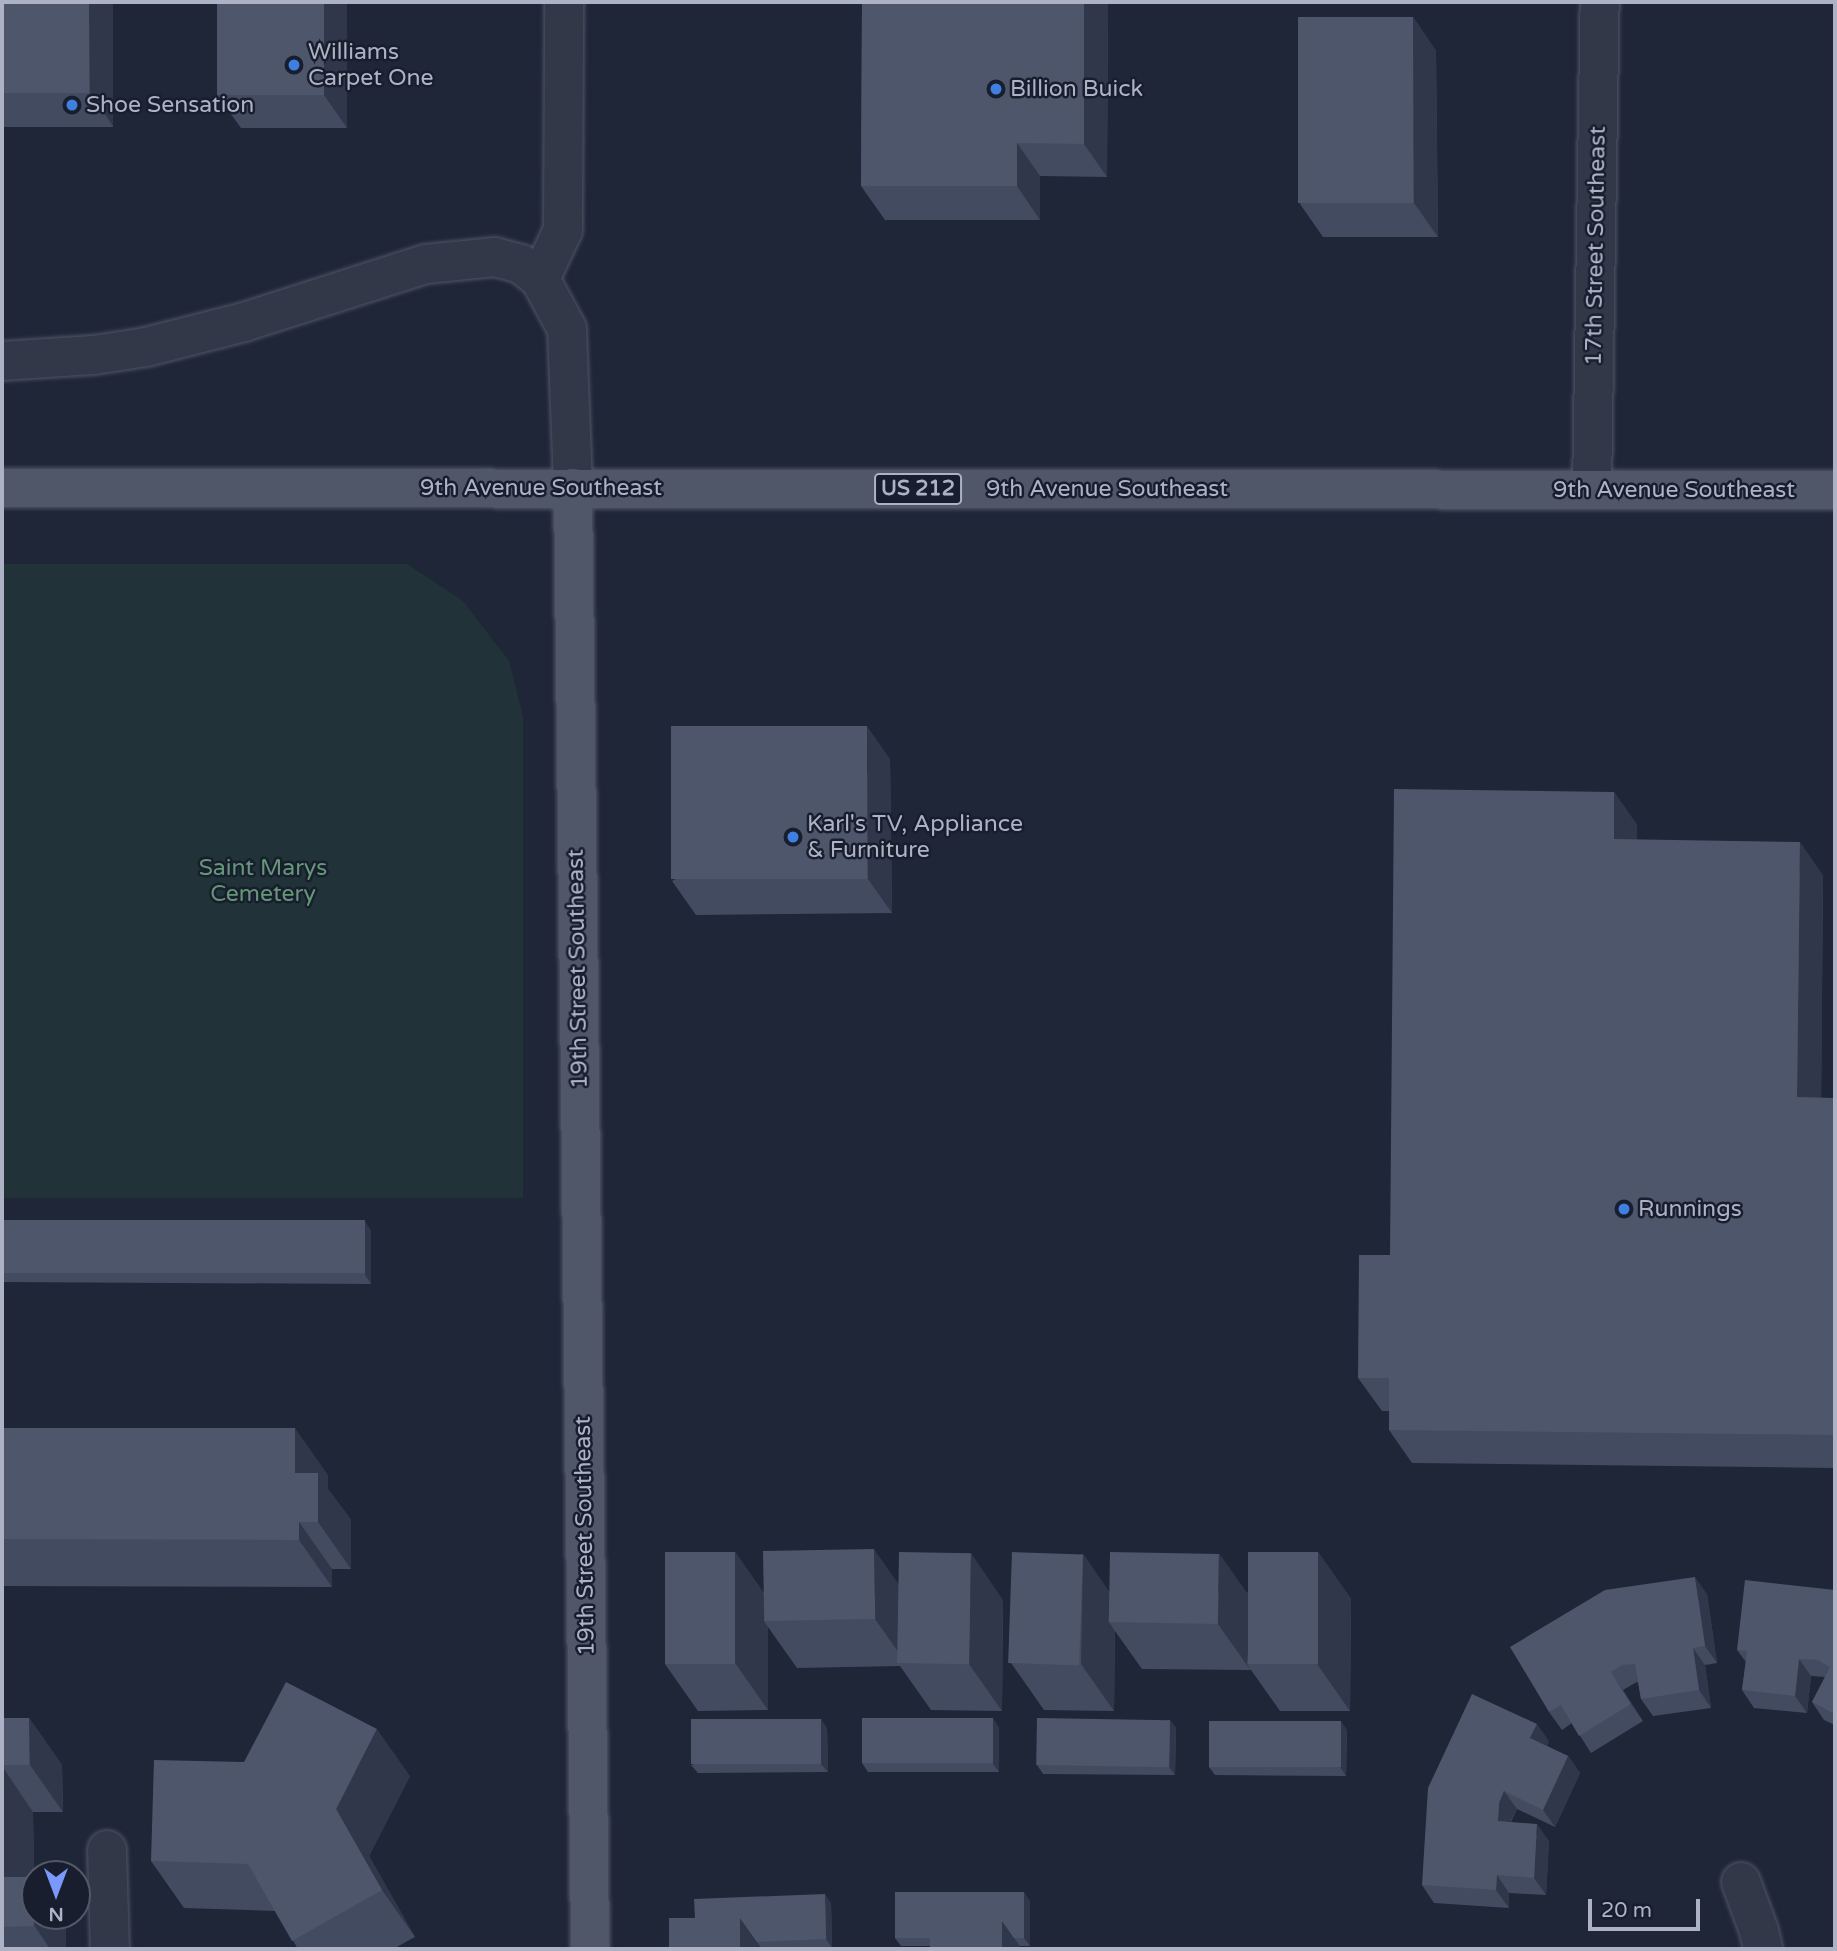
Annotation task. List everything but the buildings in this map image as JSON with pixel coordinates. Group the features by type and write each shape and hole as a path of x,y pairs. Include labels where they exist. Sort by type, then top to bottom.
{"main road":[{"name":"9th Avenue Southeast","path":"2,488 1835,490"},
{"name":"19th Street Southeast","path":"573,488 590,1949"}],"street":[{"path":"2,361 94,355 192,337 426,264 495,257 521,264 540,279 563,230 564,2"},
{"name":"17th Street Southeast","path":"1592,490 1600,2"},
{"name":"19th Street Southeast","path":"540,279 568,329 573,488"},
{"path":"107,1850 110,1949"},
{"path":"1741,1882 1763,1949"}],"green space":[{"name":"Saint Marys Cemetery","path":"2,564 407,564 463,601 509,661 523,717 523,1198 2,1198"}],"place":[{"name":"Williams Carpet One","path":"294,65"},
{"name":"Billion Buick","path":"996,89"},
{"name":"Shoe Sensation","path":"72,105"},
{"name":"Karl's TV, Appliance & Furniture","path":"793,837"},
{"name":"Runnings","path":"1624,1209"}]}
